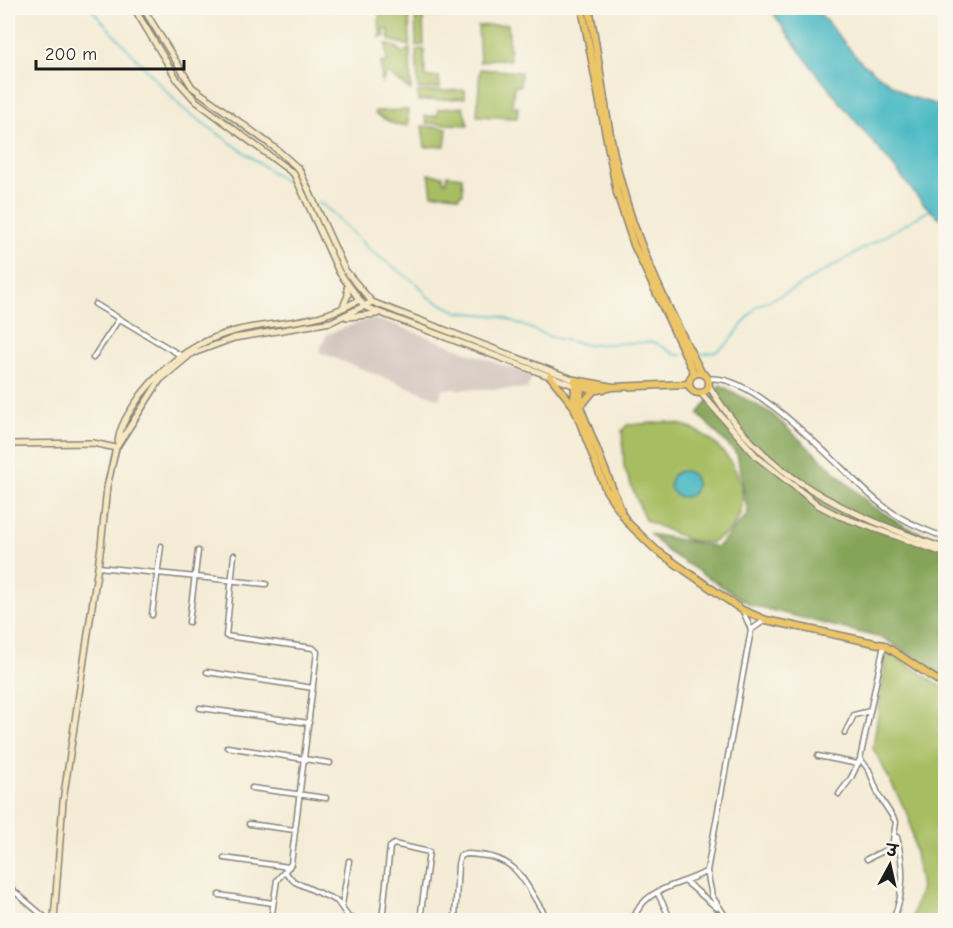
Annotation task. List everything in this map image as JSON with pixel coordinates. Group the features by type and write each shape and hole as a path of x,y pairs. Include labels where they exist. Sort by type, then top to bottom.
{"main road":[{"path":"8,30 12,8"},
{"path":"134,8 186,91 196,101 270,154 303,184"},
{"path":"143,8 192,87 275,148 299,169 313,208 347,284 365,307 378,314 550,376 595,390 613,387"},
{"path":"582,8 617,193 634,245 685,348 696,363 698,373"},
{"path":"589,8 609,130 624,194 641,244 685,348 688,362 708,382 737,428 758,449 831,503 873,523 945,549"},
{"path":"186,91 192,87"},
{"path":"270,154 275,148"},
{"path":"324,233 345,270 372,302 577,384 613,387 688,384 698,373"},
{"path":"342,309 348,295 347,284"},
{"path":"54,921 63,801 98,567 107,488 118,436 138,400 168,364 180,356 238,330 314,320 342,309 365,296"},
{"path":"117,446 160,380 191,354 234,338 306,328 339,318 372,302"},
{"path":"339,318 378,314"},
{"path":"550,376 577,407 622,516 656,550 742,610 766,620 884,645 945,686"},
{"path":"701,393 708,382"},
{"path":"577,384 577,407"},
{"path":"688,384 692,390 701,393 758,457 818,505 849,520 945,554"},
{"path":"577,407 595,390"},
{"path":"8,444 93,443 117,446"}],"street":[{"path":"95,304 180,356"},
{"path":"93,358 119,319"},
{"path":"708,382 726,380 755,394 810,437 877,501 900,519 945,538"},
{"path":"152,615 161,546"},
{"path":"189,622 198,551"},
{"path":"234,555 225,636 316,650 305,759 289,867 277,880 271,921"},
{"path":"98,567 266,584"},
{"path":"718,909 707,871 751,630 742,610"},
{"path":"751,630 766,620"},
{"path":"839,794 859,761 884,645"},
{"path":"207,672 313,688"},
{"path":"200,708 309,723"},
{"path":"845,733 851,717 870,711"},
{"path":"227,747 330,763"},
{"path":"818,756 859,761 869,770 882,803 896,822 903,873 902,895 893,921"},
{"path":"252,788 326,798"},
{"path":"249,824 295,830"},
{"path":"867,859 892,847 896,833"},
{"path":"382,921 390,847 394,844 429,852 420,921"},
{"path":"455,921 458,864 460,856 464,854 490,855 506,862 530,886 549,921"},
{"path":"224,858 289,867"},
{"path":"342,906 349,861"},
{"path":"633,921 640,907 657,892 670,884 686,882 707,871"},
{"path":"284,872 295,882 333,899 342,906 349,918 364,921"},
{"path":"686,882 718,909 728,921"},
{"path":"8,886 48,921"},
{"path":"657,892 671,921"},
{"path":"219,895 273,903"}],"shaded area":[{"path":"370,319 390,323 532,376 527,389 443,389 439,399 319,352 327,334"}],"green space":[{"path":"379,8 409,8 410,46 389,40 389,30 384,30 385,36 380,37"},
{"path":"415,8 436,8 437,16 423,17 424,45 416,46"},
{"path":"508,24 510,60 493,59 480,62 478,26"},
{"path":"386,44 398,48 402,53 410,49 411,90 387,73 382,82 381,63 387,62"},
{"path":"424,49 425,77 439,77 440,88 418,89 416,50"},
{"path":"480,69 521,72 520,86 514,86 512,106 518,107 517,118 477,116"},
{"path":"465,90 465,98 418,101 418,92"},
{"path":"463,107 468,125 426,123 425,116 437,116 438,109"},
{"path":"408,110 408,126 394,124 375,114 375,111"},
{"path":"422,126 447,128 445,146 425,147"},
{"path":"429,174 443,176 443,181 446,182 447,175 462,177 463,194 459,197 449,194 432,194"},
{"path":"720,385 771,413 872,506 906,527 945,542 945,678 885,639 751,605 667,551 650,534 717,547 748,514 737,454 698,414"},
{"path":"667,422 690,428 706,436 736,470 741,484 740,513 733,527 711,543 689,540 645,520 624,467 622,431 627,425"},
{"path":"887,651 945,689 945,920 911,920 921,888 909,817 873,748"}],"water":[{"path":"770,8 815,8 861,62 908,96 945,107 945,221 923,203 844,107 798,49"},
{"path":"683,471 692,475 696,484 692,493 683,497 674,493 670,484 674,475"}],"waterway":[{"path":"90,8 182,108 300,192"},
{"path":"317,202 326,207 371,251 419,285 428,297 458,312 500,316 551,337 587,345 654,342 676,355 683,355"},
{"path":"694,355 715,352 727,344 757,306 790,291 928,211"}]}
